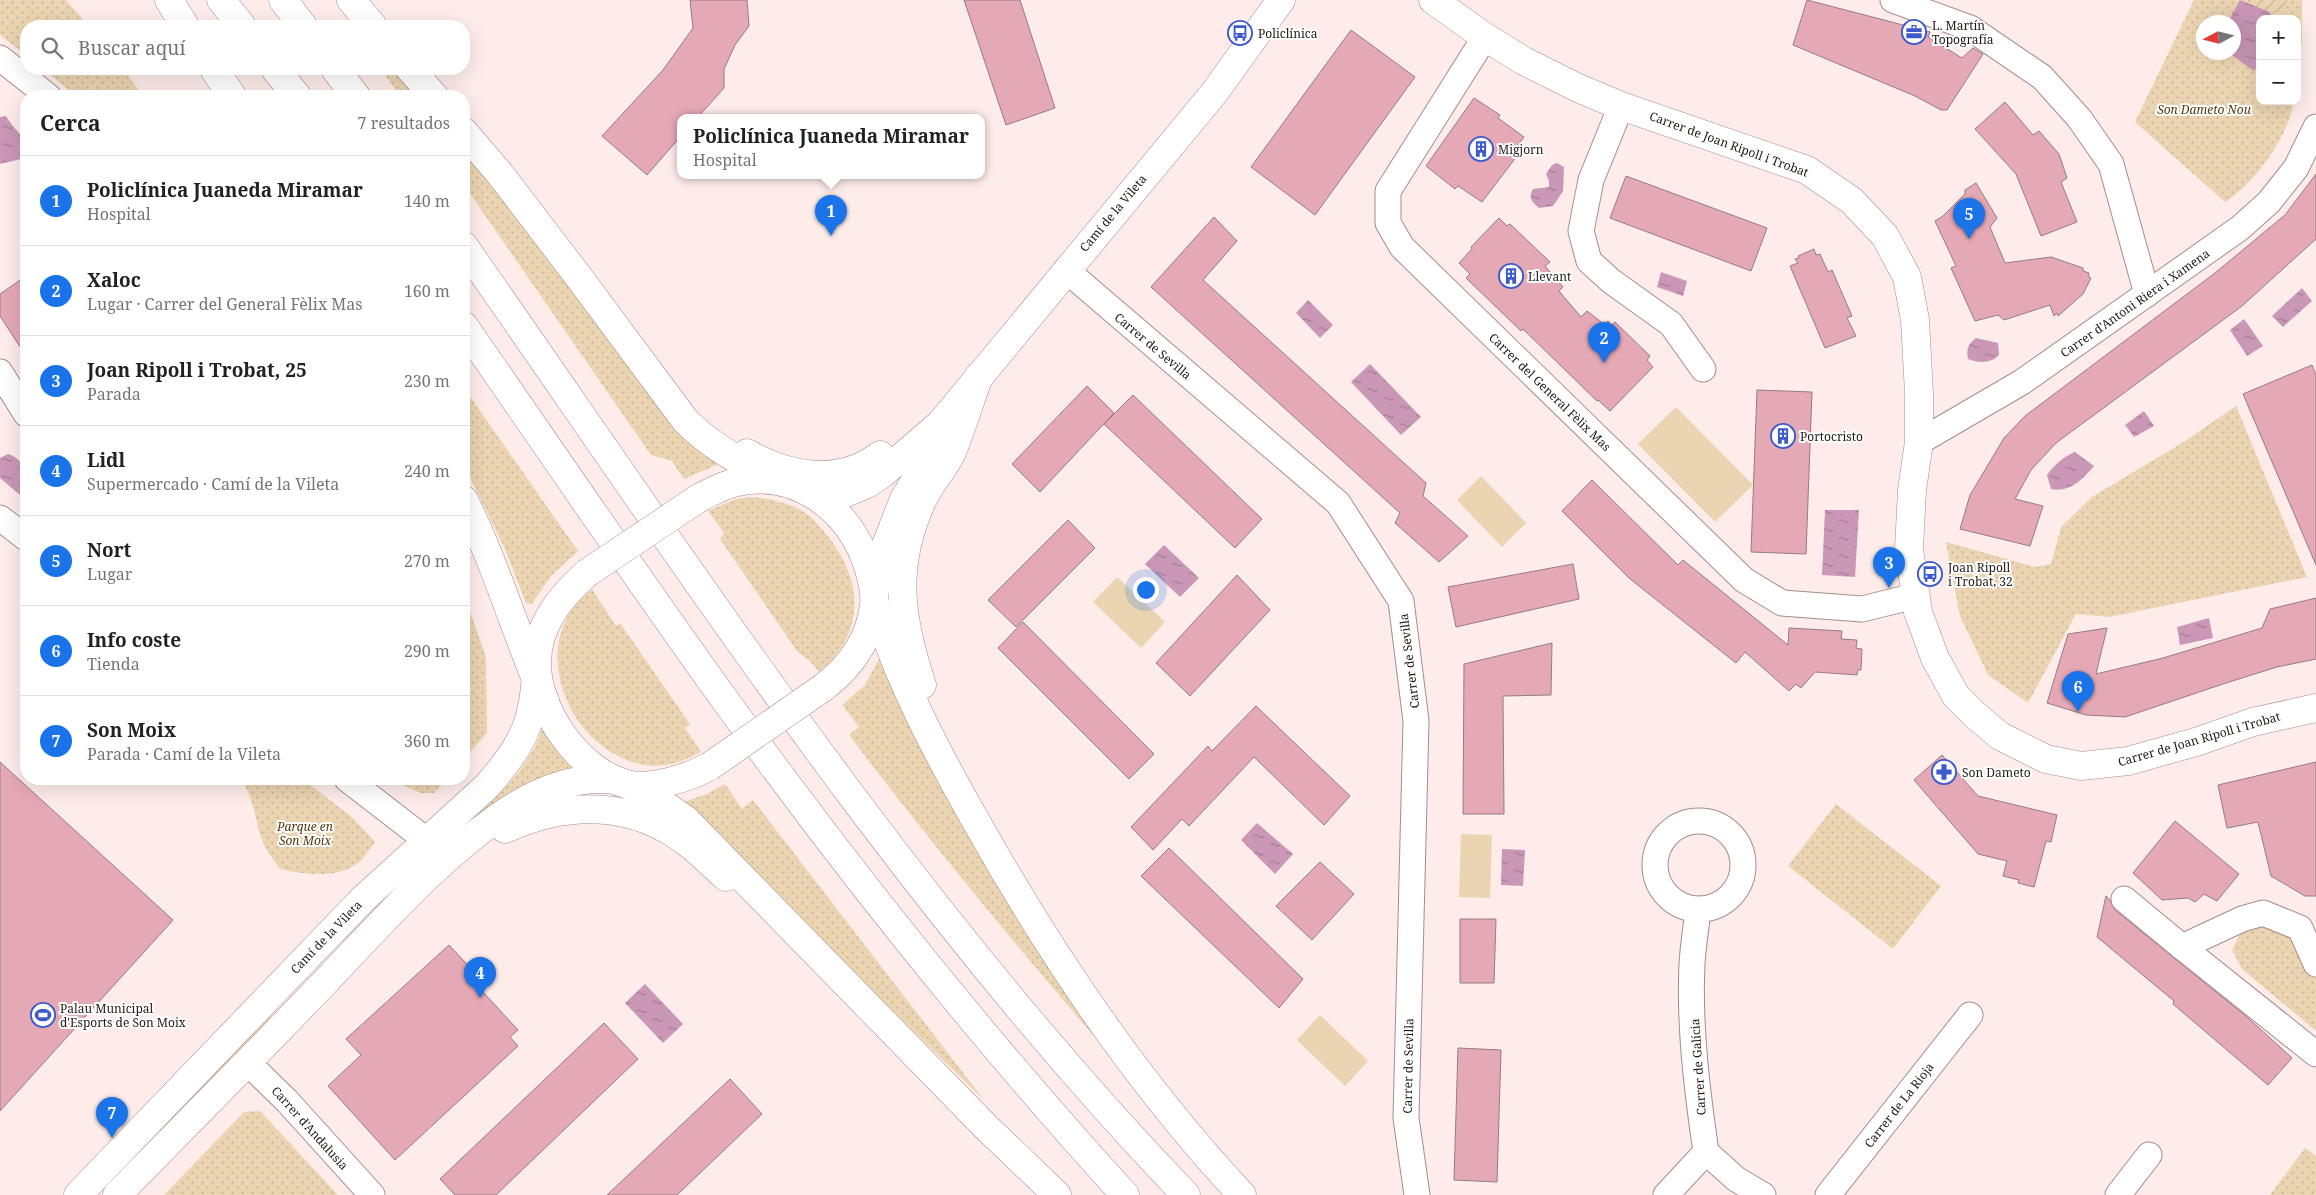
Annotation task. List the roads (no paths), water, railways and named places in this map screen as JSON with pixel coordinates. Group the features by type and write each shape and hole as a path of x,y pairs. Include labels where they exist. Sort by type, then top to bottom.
{"main road":[{"path":"169,0 181,20"},
{"path":"221,0 237,20"},
{"path":"283,0 298,20"},
{"path":"351,0 368,20"},
{"name":"Camí de la Vileta","path":"810,493 838,496 868,484 941,423 1214,92 1281,0"},
{"name":"Carrer de Joan Ripoll i Trobat","path":"1433,0 1485,37 1524,61 1621,106 1806,170 1852,201 1885,236 1907,278 1915,320 1919,393 1919,442 1912,490 1909,549 1918,612 1935,658 1956,696 2000,736 2046,759 2081,766 2128,761 2196,742 2253,722 2316,708"},
{"path":"218,75 228,90"},
{"path":"280,75 292,90"},
{"path":"340,75 351,90"},
{"path":"415,75 429,90"},
{"path":"470,139 500,174 578,276 674,407 700,436 716,448 774,480 810,493 830,506 850,527 866,561 874,599 886,639 913,701 987,841 1055,952 1144,1079 1210,1160 1242,1195"},
{"path":"470,255 692,577 885,841 1023,1013 1094,1096 1186,1195"},
{"path":"578,276 620,316 682,399 707,425 727,441 772,465 816,476 850,471 941,423"},
{"path":"470,335 658,606 850,869 993,1046 1125,1195"},
{"path":"979,376 951,453 930,485 915,518 906,551 901,592 906,628 922,686 987,841"},
{"name":"Camí de la Vileta","path":"621,782 671,781 686,777 710,766 842,673 855,658 864,642 886,545 904,499 932,452 941,423"},
{"name":"Camí de la Vileta","path":"78,1195 363,899 486,787 516,750 524,736 533,710 539,681 543,632 559,601 588,573 699,498 721,487 738,482 774,480"},
{"path":"470,513 496,570 551,716 571,746 601,772 656,799 686,820 986,1127 1057,1195"},
{"path":"117,1195 407,897 460,849 511,809 542,792 570,783 596,778 621,782"},
{"path":"460,849 546,813 587,808 612,811 651,822 676,835 689,844 759,908 780,916"}],"street":[{"path":"1893,0 1970,28 2042,77 2079,118 2111,164 2147,294"},
{"name":"Carrer del General Fèlix Mas","path":"1485,37 1388,191 1388,223 1402,247 1744,580 1782,603 1862,609 1915,596"},
{"path":"0,58 20,74"},
{"path":"21,75 40,90"},
{"path":"1621,106 1591,180 1581,231 1589,261 1611,281 1671,324 1703,369"},
{"name":"Carrer d'Antoni Riera i Xamena","path":"1919,442 2022,382 2240,228 2269,202 2296,168 2316,127"},
{"name":"Carrer de Sevilla","path":"1066,270 1338,503 1401,601 1416,721 1406,1118 1417,1195"},
{"path":"0,372 20,404"},
{"path":"0,518 20,533"},
{"path":"364,787 426,840"},
{"path":"2124,898 2316,1054"},
{"name":"Carrer de Galícia","path":"1698,910 1692,964 1694,1026 1697,1085 1706,1152"},
{"path":"2182,947 2242,919 2263,913 2300,928 2316,964"},
{"name":"Carrer de La Rioja","path":"1828,1195 1970,1015"},
{"name":"Carrer d'Andalusia","path":"247,1062 287,1101 372,1195"},
{"path":"1666,1195 1706,1152 1736,1179 1763,1195"},
{"path":"2118,1195 2149,1155"}],"water":[{"path":"2240,0 2270,12 2270,15 2256,15 2256,68 2254,71 2239,60 2241,60 2241,15 2232,15"},
{"path":"6,116 20,135 20,159 0,164 0,117"},
{"path":"1557,163 1564,167 1563,191 1553,206 1539,208 1532,200 1533,189 1549,187 1546,174 1552,165"},
{"path":"1661,272 1687,281 1683,296 1657,287"},
{"path":"2302,288 2312,301 2283,327 2272,316"},
{"path":"1308,300 1333,325 1320,338 1296,313"},
{"path":"2244,319 2263,346 2247,356 2230,330"},
{"path":"1976,338 1998,343 1999,355 1992,360 1984,362 1968,359 1968,347"},
{"path":"1370,364 1421,417 1401,435 1351,382"},
{"path":"2144,411 2154,426 2134,437 2125,425"},
{"path":"2075,452 2094,466 2075,484 2064,489 2051,489 2047,475 2059,462"},
{"path":"8,454 20,461 20,495 0,478 0,458"},
{"path":"1825,510 1859,510 1855,577 1822,575"},
{"path":"1164,545 1199,578 1180,597 1145,564"},
{"path":"2209,618 2213,638 2180,645 2177,627"},
{"path":"1257,823 1293,854 1275,874 1241,840"},
{"path":"1502,849 1525,850 1523,886 1501,885"},
{"path":"645,984 683,1024 663,1043 625,1003"}],"place":[{"name":"L. Martín Topografía","path":"1914,32"},
{"name":"Policlínica","path":"1240,33"},
{"name":"Migjorn","path":"1481,149"},
{"name":"Policlínica Juaneda Miramar","path":"831,236"},
{"name":"Nort","path":"1969,239"},
{"name":"Llevant","path":"1511,276"},
{"name":"Xaloc","path":"1604,363"},
{"name":"Portocristo","path":"1783,436"},
{"name":"Joan Ripoll i Trobat, 32","path":"1930,574"},
{"name":"Joan Ripoll i Trobat, 25","path":"1889,588"},
{"name":"Info coste","path":"2078,712"},
{"name":"Son Dameto","path":"1944,772"},
{"name":"Lidl","path":"480,998"},
{"name":"Palau Municipal d'Esports de Son Moix","path":"43,1015"},
{"name":"Son Moix","path":"112,1138"}],"park label":[{"name":"Son Dameto Nou","path":"2204,109"},
{"name":"Parque en Son Moix","path":"305,833"}]}
